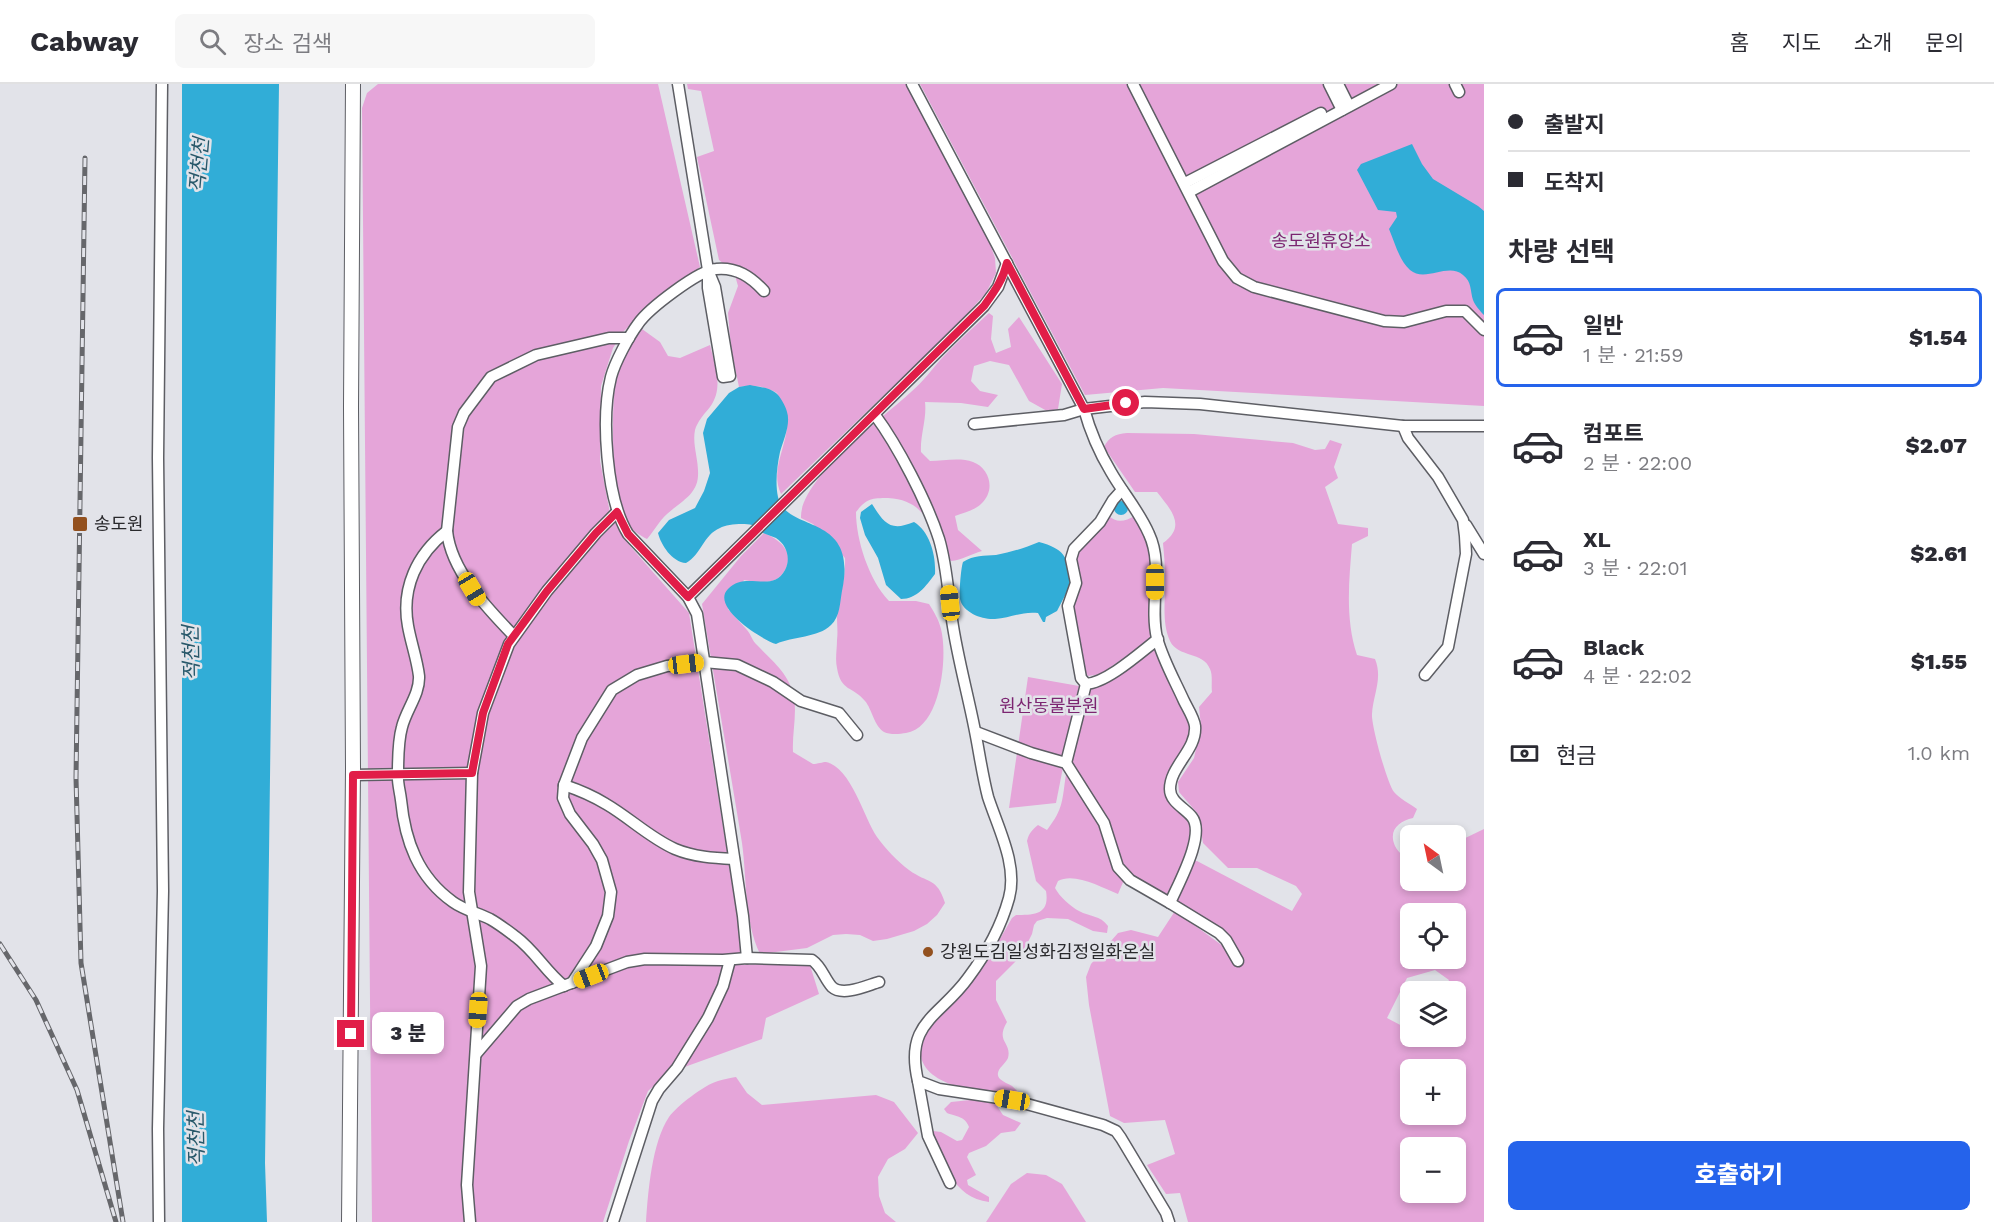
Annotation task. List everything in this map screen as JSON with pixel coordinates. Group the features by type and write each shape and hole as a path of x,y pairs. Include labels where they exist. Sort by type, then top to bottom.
{"main road":[{"path":"349,1222 353,775 351,395 353,84"}],"street":[{"path":"159,1222 158,1129 163,891 158,458 162,84"},
{"path":"678,84 723,377 730,376 715,286 708,270"},
{"path":"912,84 1084,409 1097,447 1138,513 1153,543 1155,617 1158,639 1195,728 1191,744 1171,782 1172,798 1192,817 1196,834 1193,850 1170,903"},
{"path":"1133,84 1223,261 1237,278 1254,287 1384,321 1404,322 1446,311 1465,311 1484,330"},
{"path":"1329,84 1344,105"},
{"path":"1338,84 1344,105"},
{"path":"1187,187 1344,105 1391,84"},
{"path":"688,597 984,306 998,287 1007,263"},
{"path":"747,958 697,614 688,597 628,534 617,512 607,454 607,402 611,375 638,323 683,286 708,270 718,269 740,272 751,277 764,291"},
{"path":"514,636 479,600 448,543 447,531 458,427 464,413 491,377 536,355 609,339 629,338"},
{"path":"974,424 1064,415 1084,409 1145,402 1200,404 1404,426 1483,429"},
{"path":"875,415 890,436 923,500 938,538 946,570 952,620 988,796 1002,836 1010,871 1010,894 995,935 967,980 932,1015 919,1034 914,1049 914,1066 928,1136 950,1183"},
{"path":"1404,426 1408,438 1438,477 1484,554"},
{"path":"1086,684 1081,678 1068,606 1076,583 1071,559 1074,549 1100,522 1122,490"},
{"path":"470,1222 467,1185 481,966 469,892 472,773 483,713 508,644 547,591 617,512"},
{"path":"1447,664 1448,646 1466,554 1463,519"},
{"path":"447,531 433,542 410,577 406,604 407,623 419,676 418,686 402,727 398,774 403,822 411,849 422,870 434,885 454,903 472,913 490,919 519,939 554,978 568,985"},
{"path":"1086,684 1091,684 1106,676 1158,639"},
{"path":"1425,675 1448,646"},
{"path":"568,985 596,946 608,916 611,892 597,852 570,814 563,798 564,785 582,738 612,690 637,675 667,666 704,662 737,665 773,682 801,701 839,713 857,735"},
{"path":"1065,763 1086,684"},
{"path":"976,732 1065,763 1104,823 1118,867 1124,875 1219,933 1226,940 1238,961"},
{"path":"353,775 472,773"},
{"path":"564,785 607,804 661,843 707,858 734,859"},
{"path":"476,1054 517,1006 529,999 627,962 645,959 730,960 747,958 814,961 832,986 838,990 849,990 879,982"},
{"path":"613,1222 652,1101 658,1089 677,1068 708,1018 723,986 730,960"},
{"path":"918,1080 939,1089 1012,1100 1103,1125 1116,1131 1134,1158 1169,1222"}],"green space":[{"path":"378,84 658,84 700,267 638,317 624,331 613,348 601,386 600,461 610,513 619,530 630,546 689,613 739,921 742,965 809,962 819,994 766,1018 762,1039 668,1073 648,1091 603,1222 372,1222 362,108 367,93"},
{"path":"687,84 907,84 989,241 995,258 996,273 986,293 956,326 781,494 777,476 786,434 786,417 777,393 759,387 739,387 731,348 728,313 738,286 734,272 719,260 697,157 714,151 701,91 688,89"},
{"name":"송도원휴양소","path":"920,84 1484,84 1484,406 1163,388 1085,395"},
{"path":"989,313 993,316 991,339 996,353 1011,347 1008,329 1019,317 1062,384 1058,409 1047,411 1029,401 1009,365 990,361 974,366 971,381 980,391 998,395 988,407 961,403 925,402 921,452 930,461 957,459 973,462 984,469 987,474 990,487 986,499 976,508 955,516 958,530 982,551 951,561 921,511 902,500 873,499 863,504 856,512 861,547 875,582 889,601 916,601 929,604 939,622 943,641 939,689 927,718 918,728 906,733 886,733 878,726 870,708 861,696 844,685 839,676 836,661 837,617 845,558 813,524 801,518 804,502 813,486 845,450 915,388"},
{"path":"642,329 660,342 668,356 680,358 710,345 717,385 714,400 695,430 698,476 695,488 687,498 664,517 647,539 625,522 620,510 613,452 616,378 623,359"},
{"path":"1127,433 1194,434 1293,443 1315,450 1325,449 1330,440 1342,444 1334,467 1338,478 1325,487 1338,524 1368,528 1368,536 1352,544 1349,614 1353,641 1357,655 1375,659 1377,666 1378,680 1372,720 1387,778 1394,792 1417,809 1413,818 1403,821 1396,827 1393,835 1396,849 1400,853 1400,891 1466,891 1466,838 1484,829 1484,1222 1188,1222 1180,1193 1166,1194 1147,1165 1175,1154 1165,1120 1124,1123 1110,1116 1089,1005 1086,977 1091,964 1118,933 1131,930 1158,937 1175,911 1227,949 1236,964 1244,963 1234,943 1177,904 1175,900 1192,862 1197,861 1292,911 1302,894 1296,886 1257,868 1228,868 1203,843 1198,814 1179,792 1178,782 1194,758 1201,726 1199,707 1212,692 1211,674 1207,663 1179,650 1170,641 1165,617 1163,543 1174,530 1174,518 1157,492 1135,492 1104,447 1110,438"},
{"path":"1108,515 1121,521 1135,516 1146,537 1151,554 1150,639 1101,674 1088,676 1083,669 1072,601 1076,554"},
{"path":"764,533 783,546 788,556 786,568 777,579 772,581 744,580 728,609 755,643 779,668 792,689 795,704 793,752 813,764 826,762 843,773 856,794 872,829 884,846 905,867 939,889 945,903 937,915 914,931 873,941 860,935 833,935 807,948 760,954 755,941 749,913 742,843 702,604 741,556"},
{"path":"1155,647 1189,719 1191,733 1167,784 1190,820 1192,837 1186,857 1167,896 1161,895 1125,870 1072,763 1088,690"},
{"name":"원산동물분원","path":"1028,677 1079,686 1056,803 1009,808"},
{"path":"1066,774 1085,798 1124,880 1118,894 1072,878 1058,881 1055,888 1062,898 1076,909 1105,922 1108,926 1107,933 1093,931 1068,919 1047,918 1037,921 1021,956 996,981 996,1000 1007,1022 1003,1038 1009,1053 998,1076 1022,1097 979,1092 949,1084 926,1068 920,1053 922,1037 942,1011 974,980 1012,918 1016,915 1034,914 1046,905 1046,891 1036,881 1027,841 1038,825 1047,830 1057,816"},
{"path":"736,1077 747,1093 762,1105 876,1095 894,1102 918,1133 905,1149 888,1159 878,1177 879,1196 885,1213 896,1222 646,1222 655,1153 663,1127 669,1117 698,1091 718,1081"},
{"path":"980,1099 995,1103 1003,1115 1021,1123 1015,1131 1001,1133 986,1146 969,1153 967,1157 976,1175 967,1180 968,1185 989,1197 989,1202 977,1199 958,1186 945,1166 933,1131 941,1132 957,1141 962,1140 969,1127 967,1123 960,1117 947,1113 944,1109 951,1102"},
{"path":"1027,1173 1046,1175 1062,1184 1086,1222 986,1222 1011,1184"}],"water":[{"name":"적천천","path":"182,84 279,84 265,1163 267,1222 182,1222"},
{"path":"1412,144 1433,179 1484,211 1484,315 1474,302 1469,284 1463,275 1450,271 1422,274 1406,266 1389,229 1397,217 1396,212 1378,210 1357,170 1361,164"},
{"path":"750,385 767,388 776,393 787,412 787,427 777,469 778,497 784,508 794,516 831,536 840,548 844,566 840,604 834,622 826,629 812,635 776,644 740,622 726,605 724,596 728,589 743,581 766,582 780,577 787,566 788,557 780,541 752,525 727,526 714,531 696,555 686,563 676,560 668,552 658,533 669,520 695,508 704,491 710,473 703,433 707,419 729,393 739,387"},
{"path":"1121,501 1126,503 1128,508 1126,513 1121,515 1116,513 1114,508 1116,503"},
{"path":"872,504 888,524 899,526 914,522 920,526 928,538 934,559 935,574 921,591 912,597 901,599 886,585 878,558 865,535 860,518 861,512"},
{"path":"1039,542 1054,547 1063,554 1073,580 1057,611 1046,617 1045,622 1038,613 990,619 974,615 965,608 960,599 963,562 975,557 1013,551"}],"railway":[{"path":"85,158 76,778 81,963 123,1222"},
{"path":"0,944 36,1000 77,1090 116,1222"}],"place":[{"name":"송도원","path":"80,524"},
{"name":"강원도김일성화김정일화온실","path":"928,952"}],"route":[{"path":"351,1034 353,775 472,773 483,713 508,644 547,591 617,512 628,534 688,597 984,306 998,287 1007,263 1084,409 1126,403"}]}
